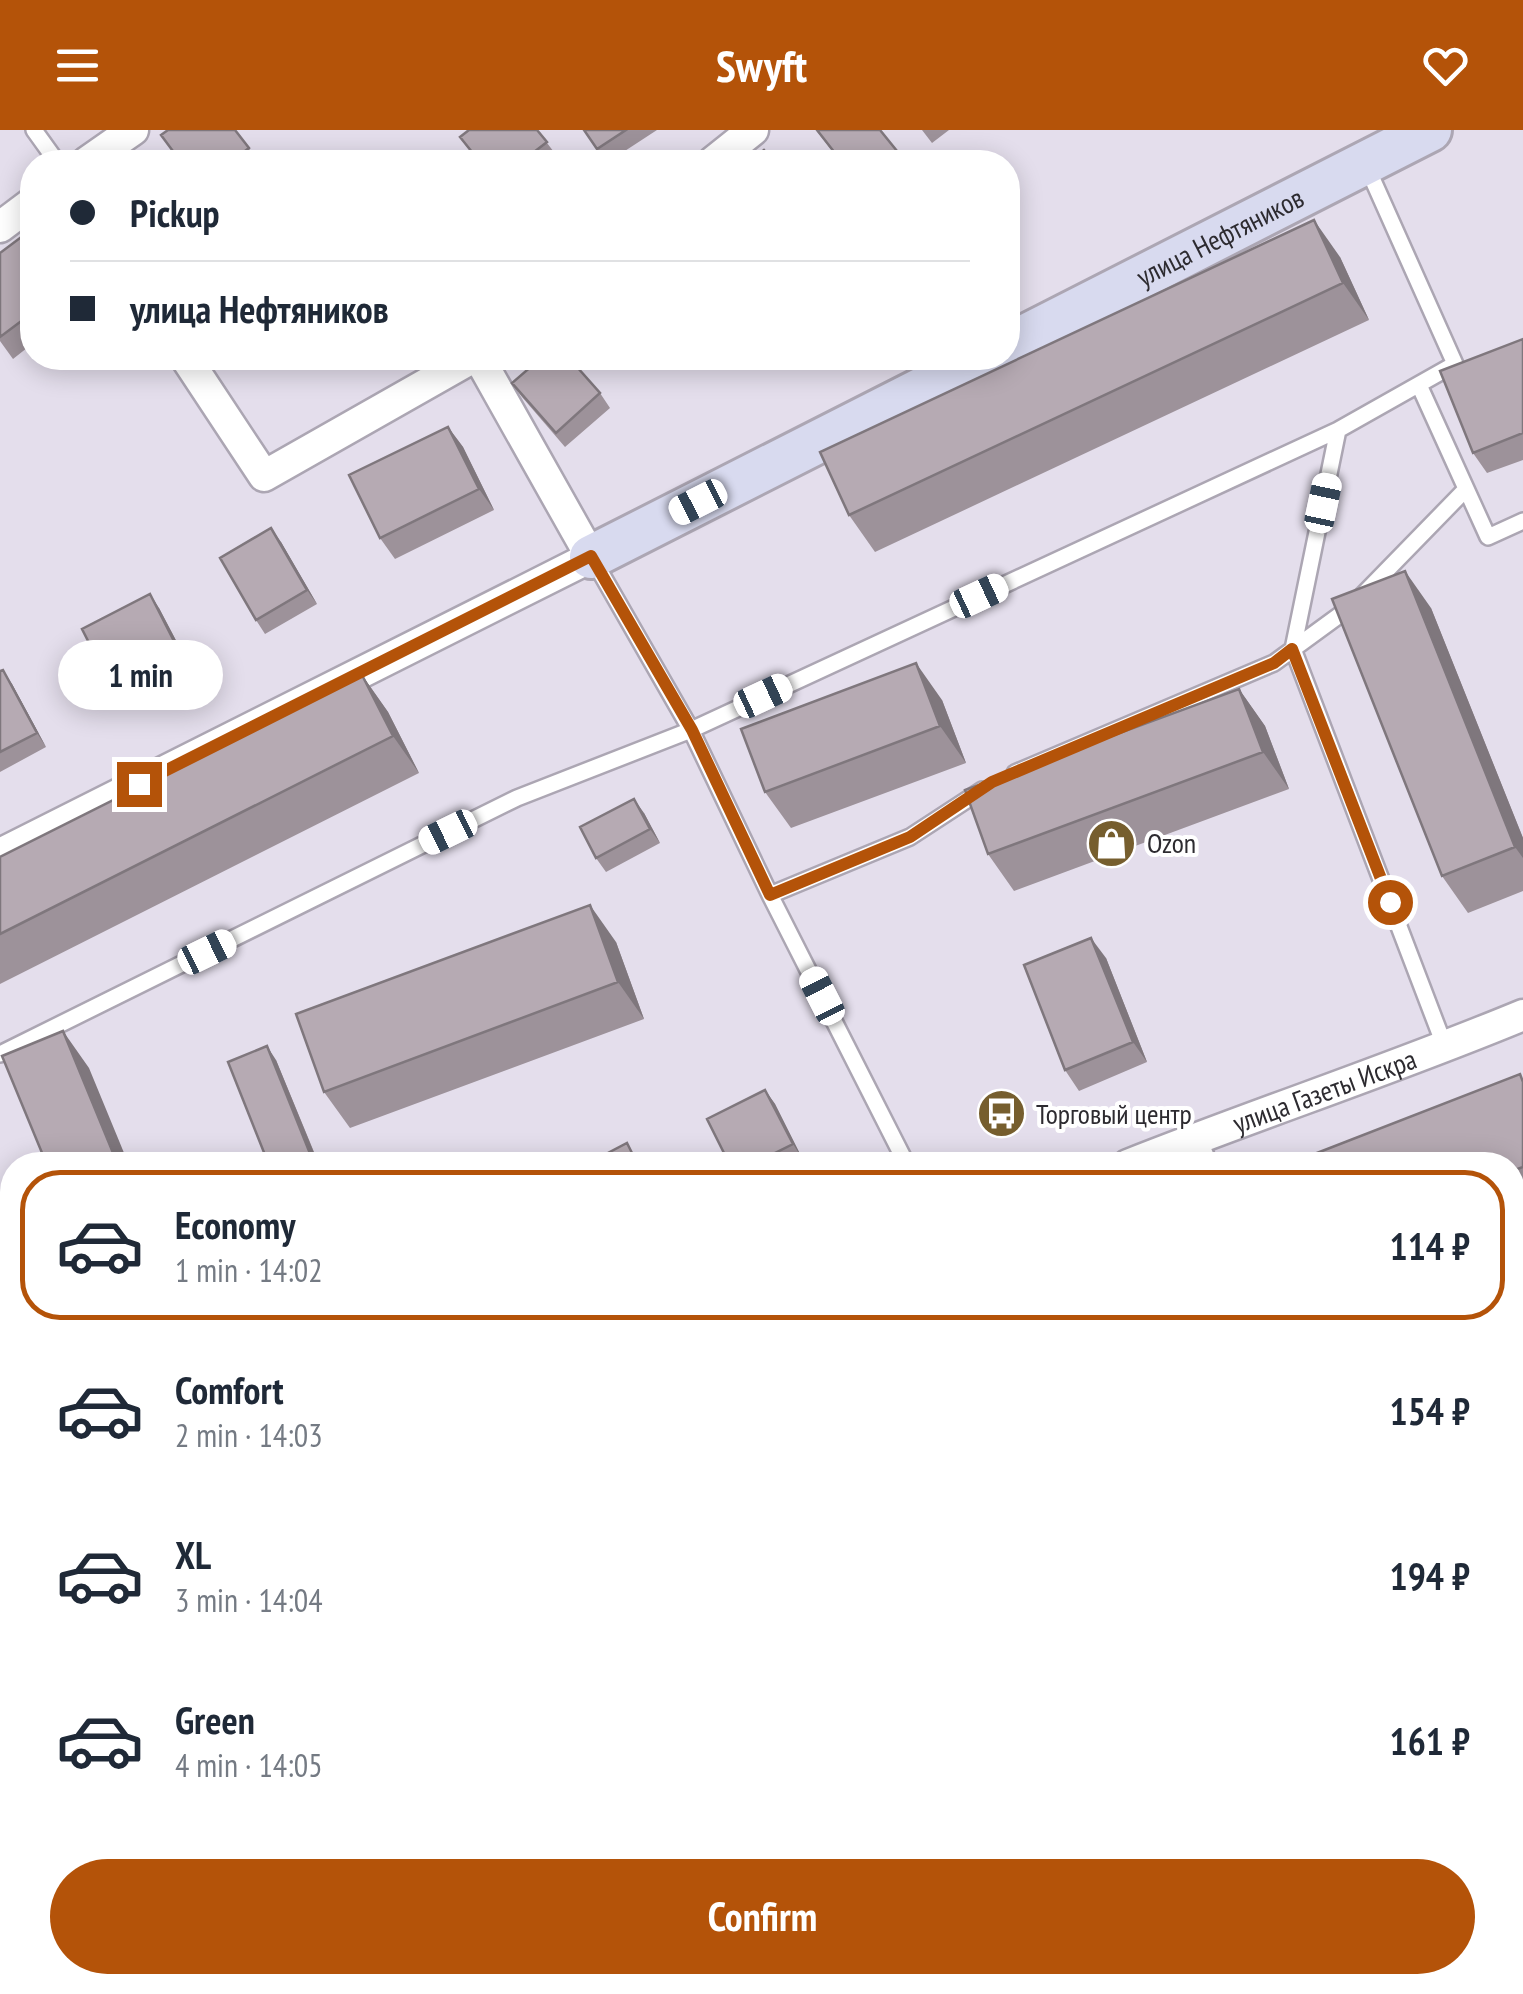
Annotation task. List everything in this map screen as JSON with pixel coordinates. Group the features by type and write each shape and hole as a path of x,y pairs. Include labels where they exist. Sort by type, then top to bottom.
{"street":[{"path":"105,150 134,130"},
{"path":"728,150 753,130"},
{"name":"улица Нефтяников","path":"1020,339 1430,130"},
{"path":"0,228 20,212"},
{"path":"194,370 264,476 451,370"},
{"path":"486,370 591,556"},
{"path":"0,854 959,370"},
{"name":"улица Газеты Искра","path":"1204,1151 1523,1015"}],"lane":[{"path":"0,1054 517,798 692,730 1338,430 1455,364 1366,163"},
{"path":"1419,385 1488,538 1523,521"},
{"path":"1338,430 1292,649 1446,1047"},
{"path":"770,895 910,837 992,782 1274,663 1352,606 1466,489"},
{"path":"591,556 692,730 770,895 900,1152"}],"building":[{"path":"168,130 235,130 249,148 172,150 161,135"},
{"path":"469,130 537,130 547,142 537,150 470,150 460,137"},
{"path":"584,130 626,130 597,149"},
{"path":"817,130 880,130 896,150 833,150"},
{"path":"1314,220 1343,283 849,515 820,452 995,370 1020,370 1020,358"},
{"path":"20,238 20,322 0,337 0,253"},
{"path":"1523,339 1523,433 1473,453 1440,371"},
{"path":"527,370 580,370 600,393 556,433 512,383"},
{"path":"448,427 479,489 380,538 349,475"},
{"path":"271,528 307,590 256,620 220,558"},
{"path":"1405,571 1515,847 1442,876 1332,599"},
{"path":"150,594 182,657 114,692 82,629"},
{"path":"916,663 940,726 765,792 741,729"},
{"path":"3,670 37,733 0,752 0,671"},
{"path":"362,675 393,736 0,934 0,857"},
{"path":"1239,689 1263,752 988,854 965,790"},
{"path":"634,799 650,829 596,858 580,827"},
{"path":"590,905 618,982 324,1092 296,1014"},
{"path":"1091,938 1133,1042 1065,1070 1024,965"},
{"path":"63,1031 113,1152 42,1152 2,1056"},
{"path":"267,1046 309,1152 264,1152 228,1062"},
{"path":"1520,1074 1523,1082 1523,1152 1319,1152"},
{"path":"765,1090 793,1144 777,1152 724,1152 707,1119"},
{"path":"627,1143 632,1152 610,1152"}],"place":[{"name":"Ozon","path":"1112,843"},
{"name":"Торговый центр","path":"1001,1114"}],"route":[{"path":"139,784 591,556 692,730 770,895 910,837 992,782 1274,663 1292,649 1390,902"}]}
